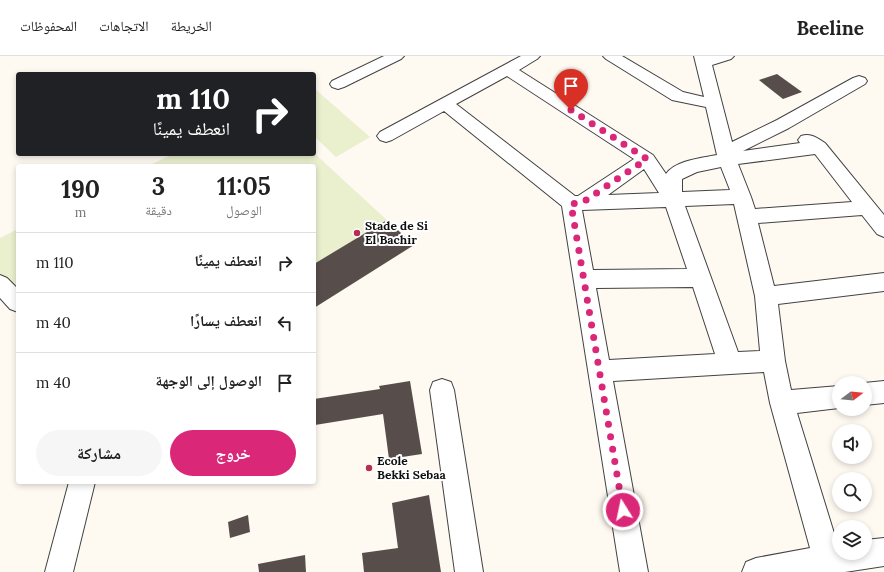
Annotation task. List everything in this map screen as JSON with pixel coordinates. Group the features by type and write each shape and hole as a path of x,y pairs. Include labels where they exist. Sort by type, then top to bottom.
{"street":[{"path":"338,84 396,56"},
{"path":"386,136 532,56"},
{"path":"611,56 678,96 714,104"},
{"path":"726,56 703,59 726,155 744,207 766,296 774,361 782,404 828,565"},
{"path":"507,69 647,159 673,200 730,363"},
{"path":"673,200 672,180 676,174 726,155 859,81"},
{"path":"445,104 577,203 673,200 744,207 866,208"},
{"path":"783,124 819,147 884,229"},
{"path":"726,155 819,147"},
{"path":"577,203 647,159"},
{"path":"577,203 583,279 634,572"},
{"path":"583,279 700,278"},
{"path":"766,296 884,282"},
{"path":"0,284 16,301"},
{"path":"599,371 774,361"},
{"path":"442,390 469,572"},
{"path":"872,393 884,392"},
{"path":"782,404 832,398"},
{"path":"59,572 81,484"},
{"path":"756,572 828,565 884,552"}],"green space":[{"path":"316,90 370,137 336,157 316,138"},
{"name":"Stade de Si El Bachir","path":"316,155 414,245 316,307 316,164 152,164 169,156"},
{"path":"16,230 16,291 0,273 0,238"}],"building":[{"path":"777,74 802,92 783,99 759,80"},
{"path":"387,220 414,245 316,307 316,263"},
{"path":"410,381 422,454 389,459 383,414 316,425 316,399 380,389 379,386"},
{"path":"429,495 441,572 364,572 362,553 398,548 392,503"},
{"path":"248,515 250,532 230,538 228,522"},
{"path":"305,555 306,572 259,572 258,564"}],"place":[{"name":"Stade de Si El Bachir","path":"357,233"},
{"name":"Ecole Bekki Sebaa","path":"369,468"}],"route":[{"path":"571,110 647,159 583,202 571,204 623,510"}]}
